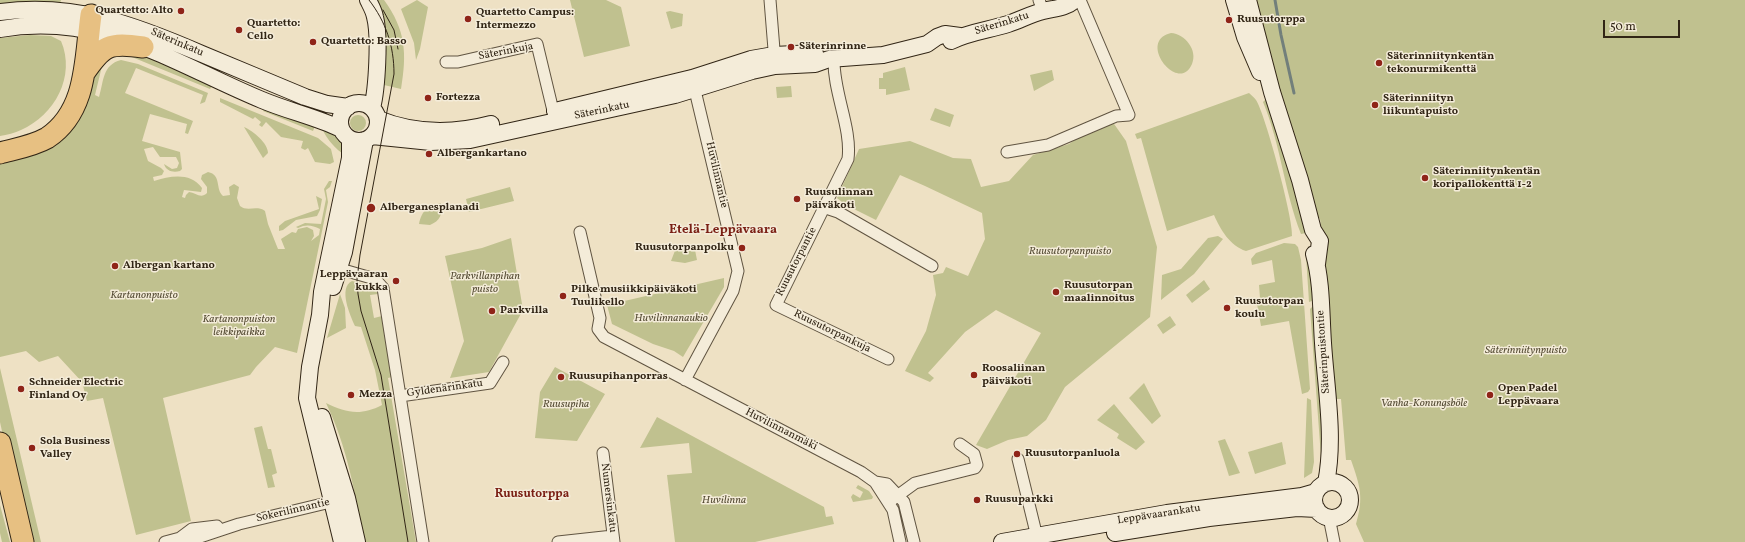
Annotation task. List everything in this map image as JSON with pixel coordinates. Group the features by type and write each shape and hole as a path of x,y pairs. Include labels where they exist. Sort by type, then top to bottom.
{"highway":[{"path":"0,153 30,145 46,138 58,129 75,105 81,90 84,74 85,21"},
{"path":"0,145 30,136 44,128 56,117 70,91 85,21"},
{"path":"84,74 94,59 103,50 120,44 143,46"},
{"path":"0,443 23,542"},
{"path":"0,489 14,542"}],"main road":[{"path":"357,136 341,116 364,109 376,89 377,26 368,0"},
{"name":"Säterinkatu","path":"0,12 58,10 143,46 261,100 357,136 448,143 470,140 554,116 752,71 774,61 815,64 831,59 883,55 927,44 939,45 960,36 1007,24 1041,5 1058,0"},
{"name":"Säterinkatu","path":"1041,5 1058,9 1069,5 1074,0"},
{"name":"Säterinpuistontie","path":"1234,0 1244,37 1254,62 1272,92"},
{"name":"Säterinpuistontie","path":"1248,0 1272,92 1300,180 1313,230 1310,243 1317,264 1330,440 1344,487"},
{"name":"Säterinkatu","path":"0,29 85,21 146,30 305,97 327,104 364,109 409,128 434,132 455,131 554,116"},
{"path":"357,136 377,128 364,109"},
{"path":"357,136 350,158 333,267 322,292 320,315 310,367 307,398 340,500 357,542"},
{"name":"Säterinpuistontie","path":"1321,488 1330,440"},
{"path":"1336,482 1344,487 1350,499 1348,509 1338,517 1323,513 1315,500 1321,488 1336,482"},
{"name":"Leppävaarankatu","path":"1002,542 1037,539 1167,513 1302,496 1321,488"},
{"path":"340,500 342,542"},
{"name":"Leppävaarankatu","path":"1064,542 1209,518 1297,508 1323,513"}],"street":[{"path":"770,0 774,61"},
{"path":"1007,152 1048,145 1116,116 1129,115 1080,0"},
{"name":"Säterinkuja","path":"446,62 458,62 537,44 554,116"},
{"name":"Ruusutorpantie","path":"776,305 848,159 831,59"},
{"name":"Huvilinnantie","path":"685,380 733,292 738,271 694,84"},
{"path":"823,207 838,212 932,266"},
{"path":"580,232 600,318 598,329 604,337 685,380"},
{"path":"333,267 375,279 381,285 423,542"},
{"name":"Ruusutorpankuja","path":"776,305 888,359"},
{"name":"Gyldenärinkatu","path":"400,396 490,383 503,362"},
{"name":"Huvilinnanmäki","path":"685,380 862,472 875,482 889,502 900,542"},
{"path":"889,502 918,481 975,468 977,465 974,454 960,444"},
{"name":"Numersinkatu","path":"603,453 614,539"},
{"path":"1018,459 1037,539"},
{"name":"Huvilinnanmäki","path":"875,482 887,484 899,495"},
{"path":"899,495 904,502 914,542"},
{"name":"Sokerilinnantie","path":"165,542 180,538 192,529 238,524 340,500"},
{"path":"1323,513 1334,542"},
{"path":"558,542 614,539"}],"green space":[{"path":"0,0 61,0 59,8 0,8"},
{"path":"373,0 384,0 401,32 404,65 401,89 384,85 386,51 384,32"},
{"path":"417,0 428,7 420,49 416,60 414,43 401,9"},
{"path":"570,0 606,0 621,7 630,46 584,57"},
{"name":"Säterinniitynpuisto","path":"1253,0 1745,0 1745,542 1364,542 1356,524 1360,506 1359,485 1351,460 1346,460 1341,399 1335,399 1329,366 1324,245 1320,219 1316,215"},
{"path":"670,11 683,14 682,26 671,29 666,12"},
{"path":"1171,33 1181,36 1192,48 1192,64 1186,72 1178,73 1170,70 1159,54 1158,46 1161,38"},
{"path":"30,35 51,36 61,41 65,54 66,68 64,81 53,104 44,115 21,130 0,136 0,38"},
{"path":"126,52 150,58 212,86 210,89 127,55"},
{"name":"Kartanonpuisto","path":"121,60 138,64 208,93 205,102 200,104 203,95 136,68 125,93 193,121 188,134 185,133 187,124 150,114 142,141 180,152 182,169 180,171 172,172 168,170 164,164 172,169 177,168 179,163 176,157 160,157 153,147 144,149 148,161 164,171 162,175 153,177 154,181 173,177 186,177 192,179 202,188 201,192 184,190 182,197 185,198 189,192 201,196 207,193 207,187 201,179 202,175 208,172 217,179 219,190 223,196 230,195 229,187 234,184 239,187 237,198 240,206 243,208 262,209 265,211 268,224 278,249 285,249 281,239 292,232 296,233 298,229 307,227 313,230 314,236 311,241 319,235 320,229 309,226 296,227 305,223 321,224 326,199 324,189 329,181 332,181 330,187 326,190 328,202 297,353 275,347 250,375 163,398 191,521 136,535 103,398 87,401 82,382 58,356 39,362 26,351 0,357 0,161 38,151 91,77 102,66 95,95 99,97 107,70 115,62"},
{"path":"905,67 910,90 886,95 886,89 879,89 879,78 883,78 883,73"},
{"path":"1052,70 1054,80 1034,91 1030,75"},
{"path":"791,86 792,97 777,98 776,87"},
{"path":"1249,93 1256,100 1266,125 1284,190 1292,236 1246,251 1240,249 1230,241 1219,226 1214,215 1167,231 1141,138 1137,139 1135,134"},
{"path":"1268,97 1278,127 1306,233 1301,234 1290,201 1274,135 1263,102"},
{"path":"220,98 318,138 331,149 334,162 330,164 315,162 308,148 305,150 301,148 303,141 281,137 266,122 262,127 259,125 261,122 255,117 253,119 220,102"},
{"path":"265,107 315,126 313,131 263,111"},
{"path":"935,108 954,115 950,127 930,120"},
{"path":"355,115 361,115 366,120 364,129 361,131 355,131 350,126 350,120"},
{"name":"Ruusutorpanpuisto","path":"1112,121 1126,141 1157,247 1150,317 1065,387 1046,420 1027,436 1008,440 987,449 976,445 1041,333 996,310 965,332 928,373 934,378 930,382 905,371 926,331 936,295 933,275 943,273 946,267 968,276 985,239 982,213 900,175 876,220 846,205 837,198 859,149 910,141 953,158 971,159 981,187 1009,181 1033,155 1069,144 1083,134"},
{"path":"244,127 256,134 266,145 268,153 263,158"},
{"path":"323,128 332,132 338,137 342,143 344,154 341,153 331,142 323,131"},
{"path":"510,187 514,201 469,212 466,199"},
{"path":"316,196 322,199 317,216 296,220 283,230 279,231 279,226 285,221 319,209"},
{"path":"441,203 442,211 440,217 436,221 430,225 419,224 422,215 426,210"},
{"path":"1218,236 1223,239 1194,274 1161,300 1162,275 1181,269 1208,238"},
{"name":"Parkvillanpihan puisto","path":"511,238 523,310 489,372 450,378 464,341 445,256 482,248"},
{"path":"1284,243 1295,244 1298,247 1301,260 1310,389 1308,392 1302,394 1289,321 1261,326 1256,298 1260,298 1259,285 1275,282 1272,260 1252,265 1251,259 1256,253"},
{"path":"676,248 690,251 695,250 697,260 685,263 671,261"},
{"path":"1309,255 1313,291 1324,456 1321,457 1310,309 1313,306 1312,301 1309,302 1306,256"},
{"name":"Huvilinnanaukio","path":"724,278 724,287 683,357 674,351 653,344 612,324 607,305"},
{"path":"1204,280 1210,289 1192,303 1186,295"},
{"path":"352,281 373,286 378,294 370,295 374,318 382,316 392,377 388,378 416,542 363,542 350,471 340,436 326,403 340,409 354,412 367,411 382,405 375,370 361,327 355,326 346,302 346,289 348,284"},
{"path":"340,294 345,308 346,328 327,338"},
{"path":"1170,316 1176,325 1163,334 1157,325"},
{"name":"Ruusupiha","path":"555,367 605,394 577,441 535,438 540,392"},
{"path":"0,368 41,542 26,542 0,422"},
{"path":"1144,383 1161,416 1152,424 1129,398"},
{"path":"1307,398 1311,400 1314,462 1312,473 1304,478"},
{"path":"1114,404 1145,442 1136,450 1117,438 1119,434 1097,420"},
{"name":"Huvilinna","path":"657,417 824,507 826,517 832,516 834,524 755,542 675,542 667,475 692,473 689,443 640,448"},
{"path":"262,426 268,449 271,449 277,473 272,475 275,487 268,488 254,428"},
{"path":"1225,439 1240,473 1229,476 1218,441"},
{"path":"1282,442 1286,464 1255,474 1248,452"},
{"path":"858,485 869,491 873,497 872,499 853,502 851,497 853,494 860,498 863,492 856,488"},
{"path":"0,505 10,542 2,542 0,533"}],"waterway":[{"path":"1275,0 1294,93"}],"tram line":[{"path":"369,0 380,17 388,35 391,44 394,74 360,255 357,279 358,294 361,311 381,375 408,542"},
{"path":"383,10 394,30 398,49"}],"place":[{"name":"Quartetto: Alto","path":"181,11"},
{"name":"Quartetto Campus: Intermezzo","path":"468,19"},
{"name":"Ruusutorppa","path":"1229,20"},
{"name":"Quartetto: Cello","path":"239,30"},
{"name":"Quartetto: Basso","path":"313,42"},
{"name":"Säterinrinne","path":"791,47"},
{"name":"Säterinniitynkentän tekonurmikenttä","path":"1379,63"},
{"name":"Fortezza","path":"428,98"},
{"name":"Säterinniityn liikuntapuisto","path":"1375,105"},
{"name":"Albergankartano","path":"429,154"},
{"name":"Säterinniitynkentän koripallokenttä 1-2","path":"1425,178"},
{"name":"Ruusulinnan päiväkoti","path":"797,199"},
{"name":"Alberganesplanadi","path":"371,208"},
{"name":"Ruusutorpanpolku","path":"742,248"},
{"name":"Albergan kartano","path":"115,266"},
{"name":"Leppävaaran kukka","path":"396,281"},
{"name":"Ruusutorpan maalinnoitus","path":"1056,292"},
{"name":"Pilke musiikkipäiväkoti Tuulikello","path":"563,296"},
{"name":"Ruusutorpan koulu","path":"1227,308"},
{"name":"Parkvilla","path":"492,311"},
{"name":"Roosaliinan päiväkoti","path":"974,375"},
{"name":"Ruusupihanporras","path":"561,377"},
{"name":"Schneider Electric Finland Oy","path":"21,389"},
{"name":"Mezza","path":"351,395"},
{"name":"Open Padel Leppävaara","path":"1490,395"},
{"name":"Sola Business Valley","path":"32,448"},
{"name":"Ruusutorpanluola","path":"1017,454"},
{"name":"Ruusuparkki","path":"977,500"}],"district":[{"name":"Etelä-Leppävaara","path":"723,231"},
{"name":"Ruusutorppa","path":"532,495"}],"park label":[{"name":"Kartanonpuiston leikkipaikka","path":"239,326"},
{"name":"Vanha-Konungsböle","path":"1424,404"}]}
